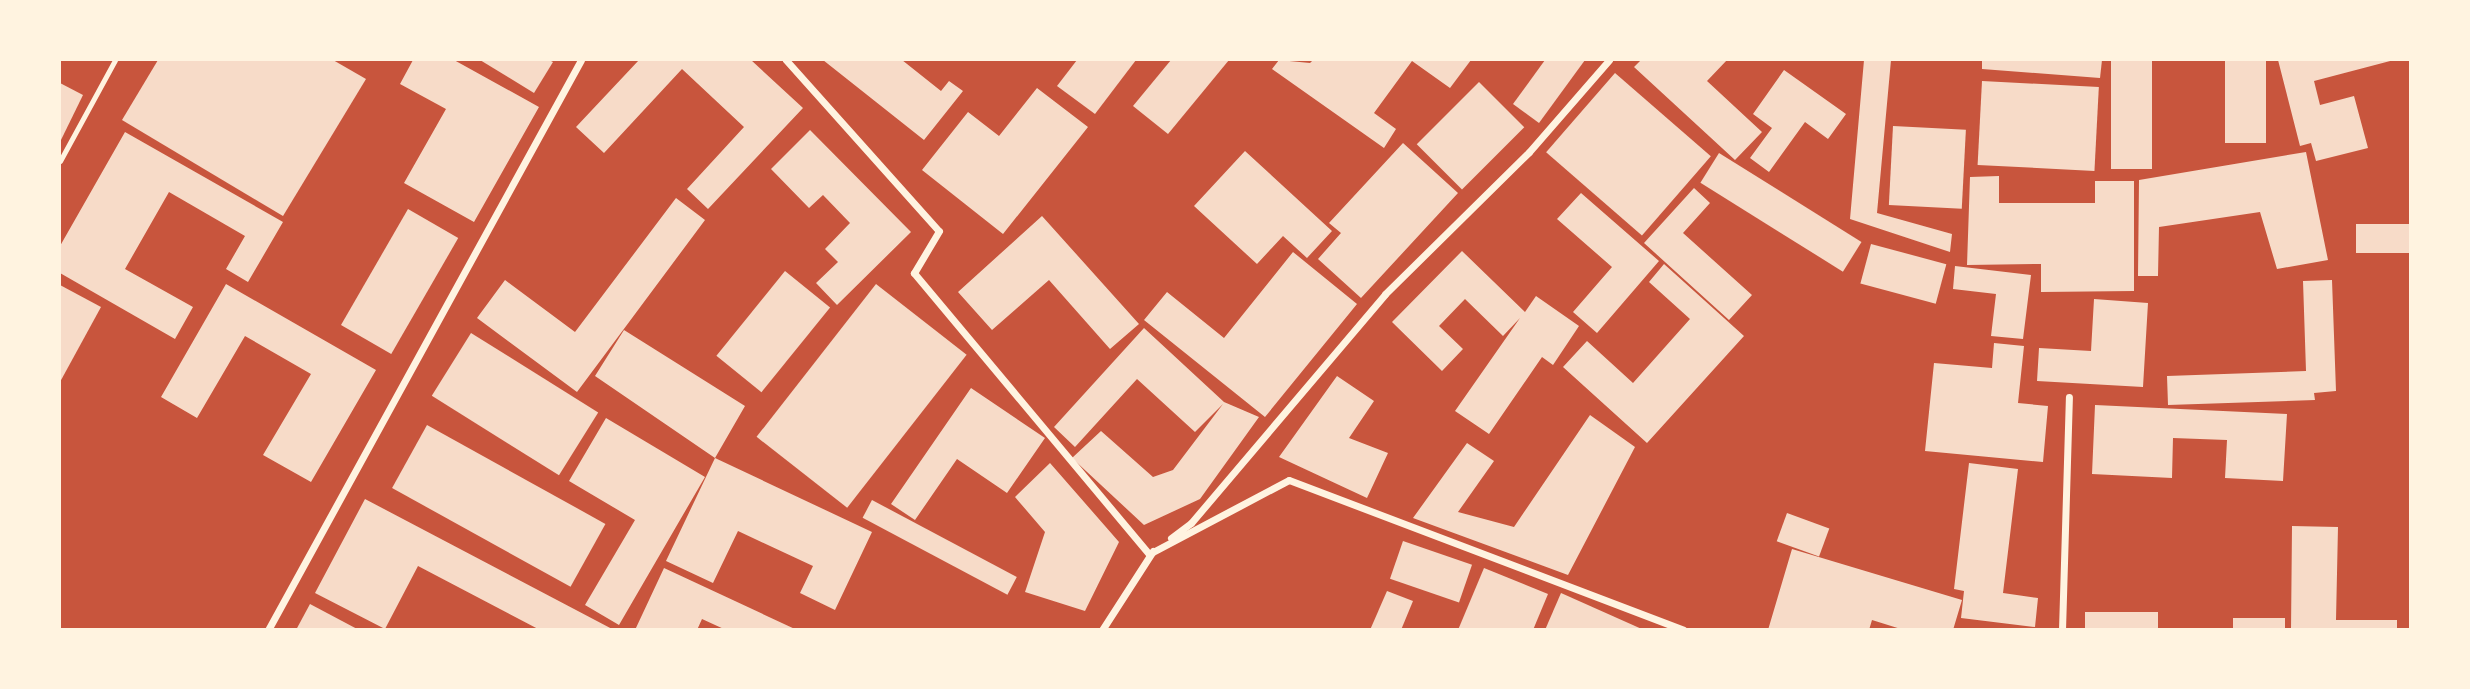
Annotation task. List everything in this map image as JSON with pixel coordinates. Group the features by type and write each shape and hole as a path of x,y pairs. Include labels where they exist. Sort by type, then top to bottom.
{"street":[{"path":"268,629 581,60"},
{"path":"786,60 939,231 914,273 1149,554"},
{"path":"1102,629 1149,554 1191,523 1385,294 1529,152 1609,60"},
{"path":"2062,629 2068,397"},
{"path":"1149,554 1289,480 1683,629"}],"lane":[{"path":"60,161 115,60"}],"building":[{"path":"158,60 333,60 366,79 283,216 122,120"},
{"path":"413,60 454,60 539,107 474,222 404,183 446,109 400,84"},
{"path":"480,60 549,60 553,62 534,93"},
{"path":"639,60 751,60 803,108 708,209 687,189 744,127 682,69 604,153 576,127"},
{"path":"823,60 902,60 941,91 949,81 963,91 924,140"},
{"path":"1077,60 1136,60 1095,114 1057,86"},
{"path":"1171,60 1229,60 1168,134 1133,106"},
{"path":"1279,60 1310,63 1313,60 1471,60 1450,88 1412,61 1374,113 1396,129 1384,148 1272,69"},
{"path":"1545,60 1585,60 1539,123 1513,104"},
{"path":"1641,60 1727,60 1707,81 1762,132 1735,160 1634,67"},
{"path":"1864,60 1891,60 1877,213 1952,234 1950,252 1850,219"},
{"path":"1982,60 2102,60 2100,78 1982,69"},
{"path":"2111,60 2152,60 2152,169 2111,169"},
{"path":"2225,60 2266,60 2266,143 2225,143"},
{"path":"2278,60 2394,60 2314,81 2320,105 2354,96 2368,148 2316,161 2311,143 2300,146"},
{"path":"1784,70 1846,114 1828,139 1805,122 1769,172 1750,158 1772,128 1753,114"},
{"path":"1615,73 1711,156 1642,236 1546,152"},
{"path":"1982,81 2099,87 2094,171 1978,165"},
{"path":"1479,82 1524,127 1462,189 1417,144"},
{"path":"60,83 83,95 60,142"},
{"path":"1037,88 1088,127 1003,234 922,170 968,112 999,136"},
{"path":"1893,126 1966,130 1962,209 1889,205"},
{"path":"810,130 911,232 837,305 816,283 838,262 825,249 850,223 823,195 809,208 771,169"},
{"path":"125,132 283,222 248,282 226,269 245,236 169,192 125,269 193,307 175,339 60,273 60,246"},
{"path":"1403,143 1458,193 1361,298 1318,259 1341,233 1329,223"},
{"path":"1245,151 1332,231 1307,258 1283,236 1257,264 1194,206"},
{"path":"2306,152 2328,260 2277,269 2260,212 2159,227 2158,276 2138,276 2139,180"},
{"path":"1719,153 1861,242 1843,272 1700,183"},
{"path":"1999,176 1999,203 2095,203 2095,181 2134,181 2134,291 2041,292 2041,264 1967,265 1970,177"},
{"path":"1694,188 1710,203 1683,233 1752,295 1729,320 1644,243"},
{"path":"1581,193 1659,261 1597,333 1573,312 1612,267 1557,219"},
{"path":"676,198 705,220 577,392 477,318 505,280 575,332"},
{"path":"408,209 458,238 391,354 341,325"},
{"path":"1042,216 1139,324 1110,349 1049,280 992,330 958,292"},
{"path":"2356,224 2410,224 2410,253 2356,253"},
{"path":"1871,244 1946,264 1936,304 1860,284"},
{"path":"1462,251 1525,312 1536,296 1579,326 1553,365 1542,357 1489,434 1455,411 1520,318 1503,336 1465,299 1439,326 1463,349 1442,371 1392,322"},
{"path":"1293,252 1357,304 1265,417 1144,320 1167,292 1224,338"},
{"path":"1664,264 1744,336 1647,443 1563,367 1587,341 1633,383 1690,319 1649,282"},
{"path":"1955,266 2031,275 2023,339 1991,336 1996,294 1953,289"},
{"path":"785,271 830,308 761,392 716,356"},
{"path":"2332,280 2336,391 2314,393 2315,400 2168,405 2167,376 2306,371 2303,281"},
{"path":"226,284 376,370 311,482 263,455 311,374 245,336 197,418 161,397"},
{"path":"876,284 967,355 847,508 757,437"},
{"path":"60,285 101,307 60,382"},
{"path":"2094,299 2148,303 2143,387 2037,381 2039,348 2091,351"},
{"path":"1144,328 1224,402 1259,417 1200,499 1144,525 1072,458 1101,431 1153,477 1173,470 1223,404 1195,432 1137,379 1075,447 1054,427"},
{"path":"624,330 745,406 715,458 595,376"},
{"path":"471,333 598,412 559,475 432,396"},
{"path":"1994,343 2024,346 2018,403 2048,406 2043,462 1925,451 1934,363 1992,368"},
{"path":"1337,376 1374,401 1349,438 1388,453 1367,498 1279,457"},
{"path":"971,388 1045,438 1007,493 957,459 915,520 891,504"},
{"path":"2095,405 2287,414 2283,481 2225,478 2227,440 2173,438 2172,478 2092,474"},
{"path":"1590,415 1635,447 1568,575 1413,518 1467,443 1494,461 1458,512 1514,527"},
{"path":"606,418 705,477 619,625 585,605 635,520 569,481"},
{"path":"427,425 605,524 571,587 392,488"},
{"path":"715,458 872,532 835,610 800,593 813,566 738,531 713,583 666,561"},
{"path":"1050,463 1119,542 1085,611 1025,592 1045,532 1015,497"},
{"path":"1969,463 2018,469 2003,593 2038,598 2035,627 1961,618 1964,591 1954,589"},
{"path":"365,499 614,630 540,630 418,566 385,629 315,593"},
{"path":"872,500 1017,577 1007,595 863,518"},
{"path":"1787,513 1829,528 1819,557 1777,541"},
{"path":"2292,526 2338,527 2336,620 2397,620 2397,630 2291,630"},
{"path":"1403,541 1472,565 1459,603 1390,579"},
{"path":"1792,549 1962,600 1953,630 1904,630 1872,620 1869,630 1768,630"},
{"path":"664,568 797,630 726,630 702,619 697,630 635,630"},
{"path":"1484,568 1548,594 1533,630 1458,630"},
{"path":"1387,591 1413,601 1401,630 1370,630"},
{"path":"1561,593 1644,630 1545,630"},
{"path":"310,604 359,630 296,630"},
{"path":"2085,612 2158,612 2158,630 2085,630"},
{"path":"2233,618 2285,618 2285,630 2233,630"}]}
